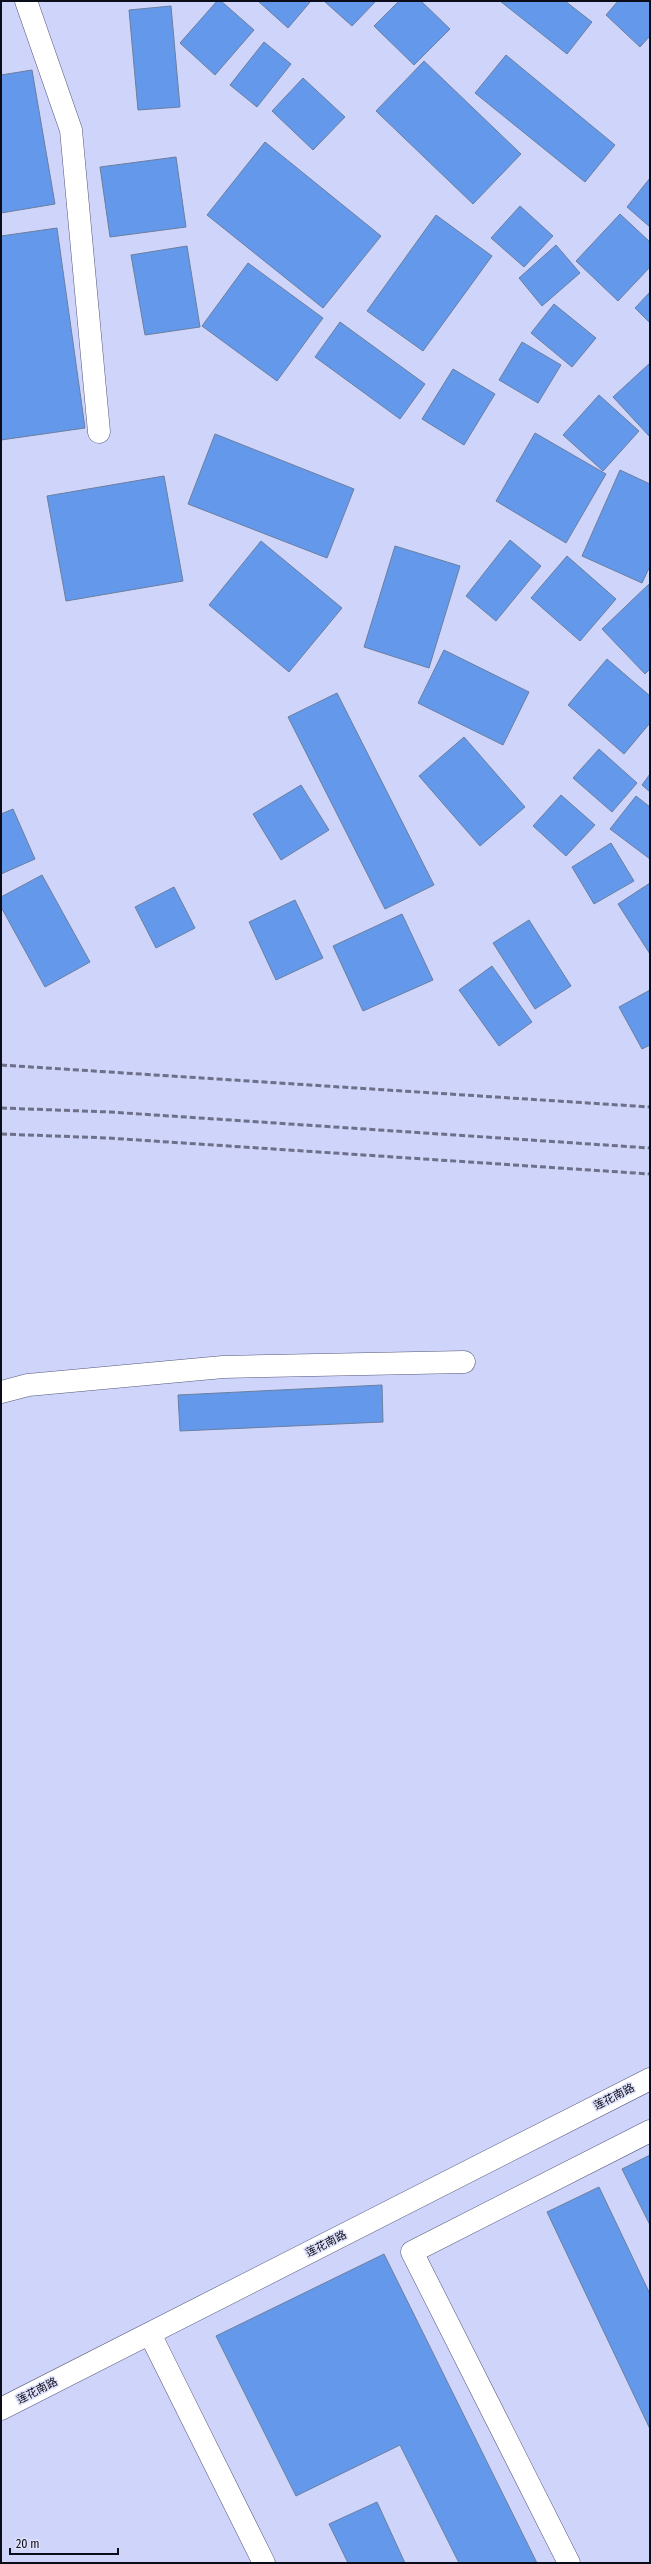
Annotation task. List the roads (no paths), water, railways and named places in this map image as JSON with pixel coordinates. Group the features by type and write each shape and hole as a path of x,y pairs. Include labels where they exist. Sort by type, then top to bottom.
{"street":[{"path":"26,1 71,130 99,432"},
{"path":"1,1392 28,1385 223,1367 464,1362"},
{"name":"莲花南路","path":"1,2409 650,2079"},
{"path":"568,2563 412,2252 650,2131"},
{"path":"150,2334 264,2563"}],"railway":[{"path":"1,1065 650,1107"},
{"path":"1,1108 110,1112 650,1148"},
{"path":"1,1134 108,1138 650,1174"}]}
